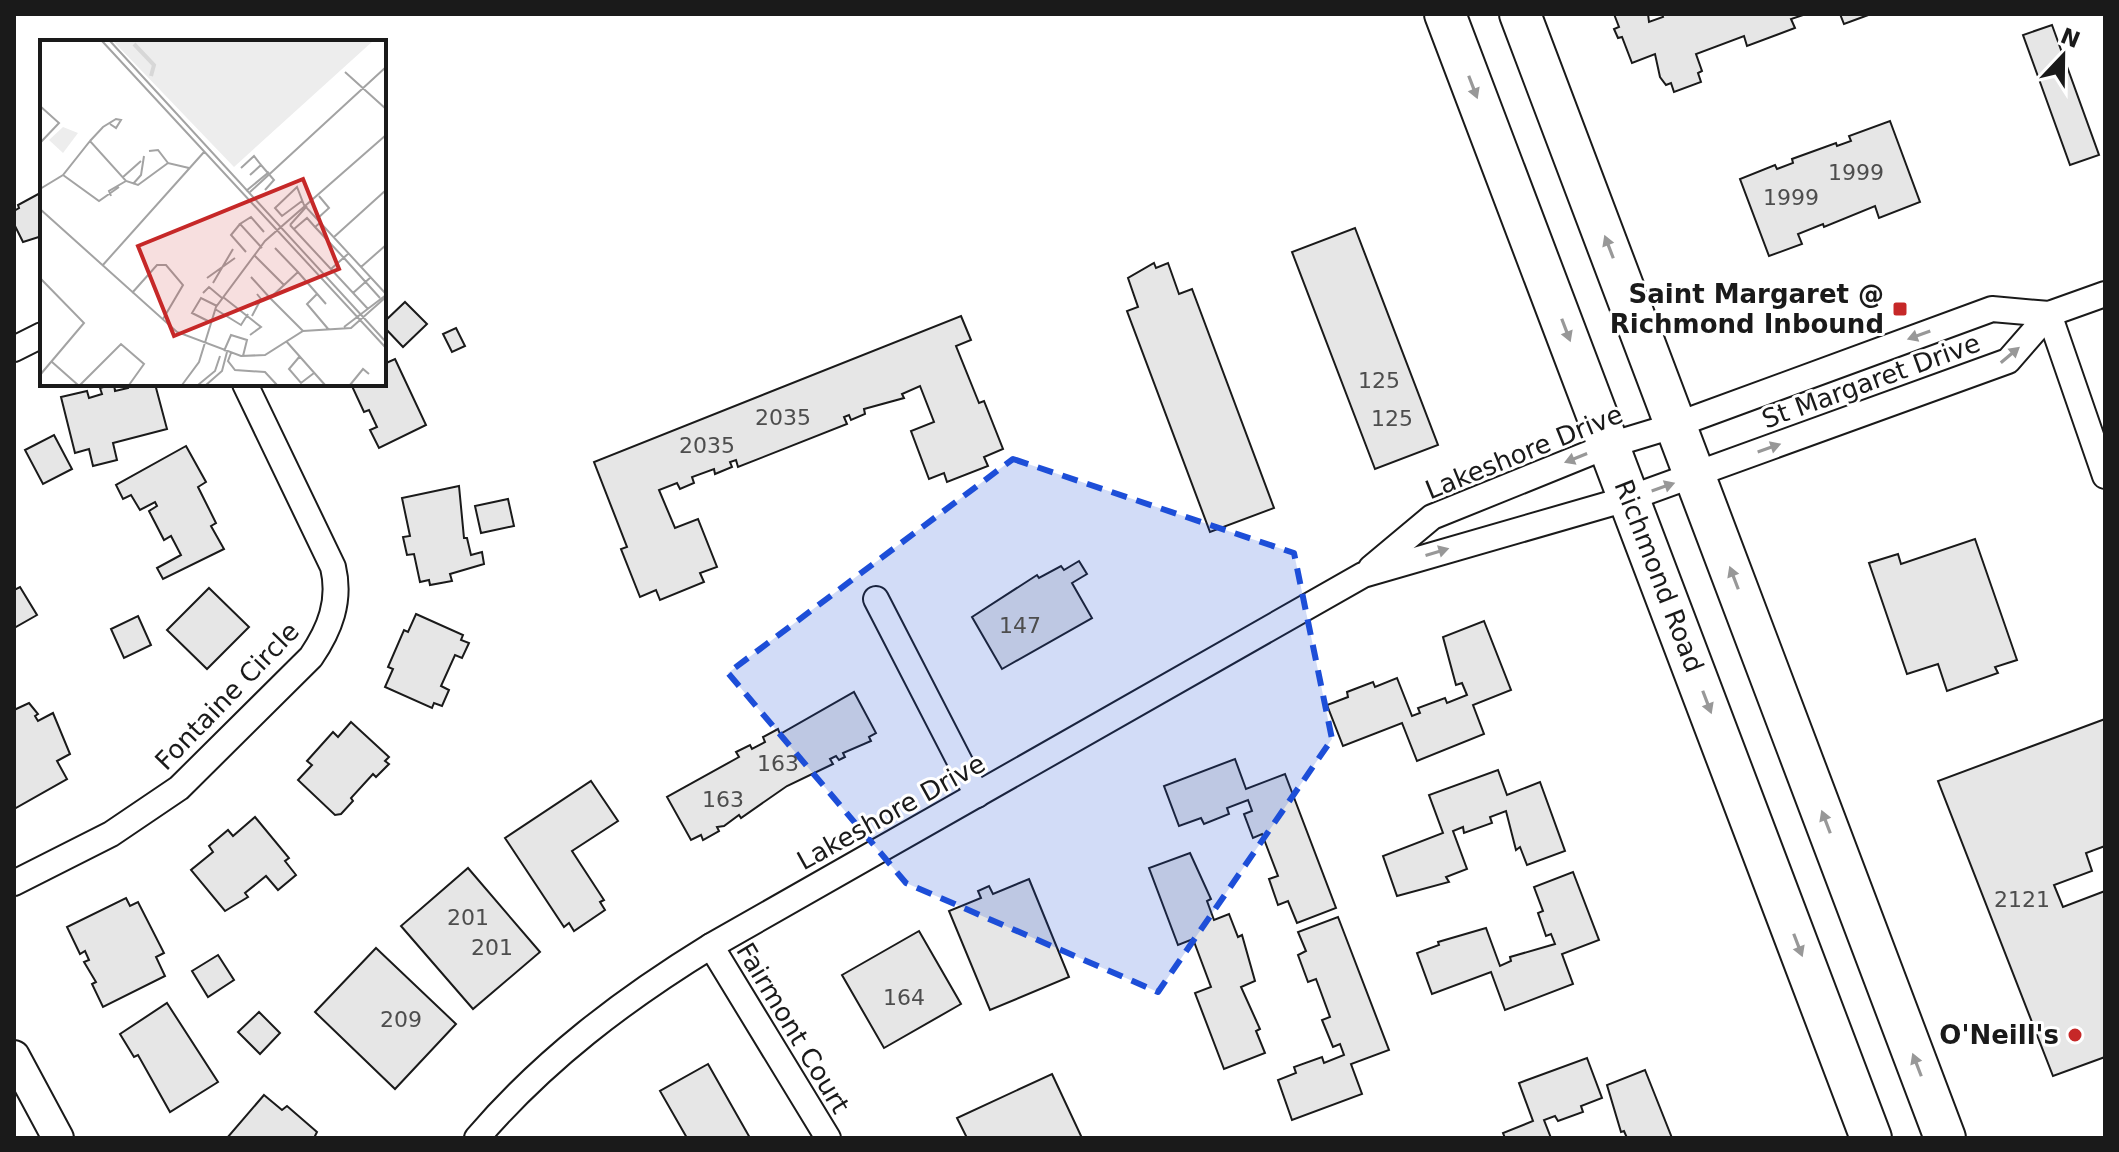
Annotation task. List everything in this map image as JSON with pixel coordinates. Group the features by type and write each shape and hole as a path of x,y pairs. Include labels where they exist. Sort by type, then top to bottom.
{"main road":[{"name":"Richmond Road","path":"1445,14 1871,1138"},
{"path":"1520,14 1945,1138"}],"street":[{"name":"St Margaret Drive","path":"1676,425 1992,309 2049,314 2105,294"},
{"name":"St Margaret Drive","path":"1696,476 2008,361 2049,314"},
{"path":"2049,314 2105,476"},
{"path":"14,349 40,336"},
{"name":"Fontaine Circle","path":"14,883 111,834 179,788 311,657 325,636 336,595 333,567 246,386"},
{"name":"Lakeshore Drive","path":"477,1138 532,1079 597,1022 711,946 1363,575 1432,517 1610,445 1676,425"},
{"name":"Lakeshore Drive","path":"1363,575 1696,476"},
{"path":"876,599 977,795"},
{"name":"Fairmont Court","path":"711,946 828,1138"},
{"path":"14,1056 58,1138"}],"highlighted area":[{"path":"1013,459 1294,553 1332,739 1158,992 906,883 728,673"}],"building":[{"path":"1614,14 1648,14 1649,22 1663,17 1662,14 1806,14 1791,19 1795,28 1747,46 1744,36 1696,54 1702,71 1698,73 1701,82 1674,92 1671,83 1666,85 1660,77 1655,54 1632,63 1622,37 1618,38 1614,29 1619,27"},
{"path":"1840,14 1871,14 1844,24"},
{"path":"2052,25 2099,155 2070,165 2023,35"},
{"path":"1890,121 1920,202 1879,218 1875,206 1824,227 1823,224 1798,234 1802,244 1769,256 1740,179 1775,165 1777,169 1793,163 1792,159 1836,143 1837,146 1851,141 1849,136"},
{"path":"40,193 40,237 23,242 14,224 14,211 19,208 18,205"},
{"path":"1355,228 1438,445 1375,469 1292,252"},
{"path":"1154,263 1156,268 1168,263 1179,294 1192,289 1274,508 1210,532 1127,311 1138,307 1128,278"},
{"path":"405,302 427,324 403,347 386,329 386,320"},
{"path":"961,316 971,340 956,346 979,403 984,401 1003,449 984,457 988,466 947,482 944,473 929,479 911,431 934,422 920,386 902,394 904,398 864,409 865,414 851,420 849,415 844,417 847,424 738,467 736,460 730,462 732,467 715,474 714,469 692,477 694,483 680,489 677,483 659,490 675,528 698,519 717,567 700,573 704,582 660,600 656,590 640,597 621,549 627,547 594,462"},
{"path":"456,328 465,346 452,352 443,334"},
{"path":"395,359 426,425 379,448 370,430 377,427 369,410 364,412 352,386 386,386 386,363"},
{"path":"114,386 115,391 128,386 156,386 167,429 113,443 117,460 93,466 89,449 75,453 61,397 87,391 89,398 102,394 100,388"},
{"path":"54,435 72,469 43,484 25,450"},
{"path":"186,446 206,482 198,487 216,523 211,526 224,549 163,579 157,568 181,555 171,536 164,540 149,511 157,506 155,502 140,510 131,495 123,499 116,485"},
{"path":"459,486 464,538 467,538 471,555 482,552 484,564 450,574 452,581 430,585 429,580 420,582 414,554 407,555 403,537 410,536 402,498"},
{"path":"508,499 514,526 481,533 475,506"},
{"path":"1975,539 2017,660 1995,667 1998,673 1947,691 1938,664 1907,674 1869,563 1898,554 1901,564"},
{"path":"1079,561 1087,574 1072,583 1092,618 1002,669 972,617 1037,575 1039,578 1061,566 1064,570"},
{"path":"20,587 37,615 14,628 14,590"},
{"path":"209,588 249,627 207,669 167,630"},
{"path":"416,614 463,635 461,640 469,643 462,658 455,655 441,686 449,690 442,706 434,703 432,708 385,687 393,669 388,667 404,630 408,632"},
{"path":"138,616 151,645 124,658 111,629"},
{"path":"1484,621 1511,690 1473,705 1484,734 1417,761 1402,723 1343,746 1327,705 1348,697 1347,692 1373,682 1375,687 1397,678 1412,716 1420,713 1418,708 1445,698 1447,703 1467,695 1462,683 1456,685 1443,637"},
{"path":"854,692 876,733 869,737 871,741 843,753 845,757 839,760 836,756 830,759 833,764 787,786 741,818 739,815 724,826 717,827 719,831 703,840 701,835 691,840 667,797 739,757 736,752 750,745 752,749 765,742 763,737 778,729 780,734"},
{"path":"29,703 38,714 35,716 38,721 53,713 70,754 57,761 67,779 14,809 14,710"},
{"path":"2105,719 2105,846 2086,853 2092,871 2054,885 2063,907 2105,891 2105,1057 2053,1076 1938,781"},
{"path":"351,722 389,757 385,761 389,764 376,777 373,774 341,814 335,815 298,780 312,765 307,761 333,732 338,737"},
{"path":"1235,759 1246,789 1285,774 1336,908 1297,923 1288,901 1278,905 1269,879 1278,876 1262,834 1253,838 1244,814 1252,811 1248,800 1227,808 1229,814 1204,824 1201,818 1179,826 1164,786"},
{"path":"1498,770 1507,795 1540,782 1565,851 1527,865 1520,847 1516,850 1506,811 1490,817 1492,823 1464,833 1463,827 1453,831 1467,869 1446,877 1449,882 1397,896 1383,856 1443,833 1429,795"},
{"path":"591,781 618,821 572,851 604,900 600,902 605,910 574,931 569,923 564,927 505,838"},
{"path":"255,817 289,858 285,861 296,875 278,890 266,876 245,893 248,897 225,911 191,870 213,852 209,846 228,830 233,836"},
{"path":"1190,853 1211,899 1207,901 1214,920 1229,914 1238,937 1242,935 1255,981 1241,987 1260,1029 1256,1031 1265,1053 1224,1069 1195,993 1211,987 1193,939 1178,945 1149,868"},
{"path":"468,868 540,952 473,1009 401,926"},
{"path":"1573,872 1599,940 1562,954 1573,984 1505,1010 1491,972 1432,994 1417,953 1439,945 1438,942 1486,928 1500,966 1511,961 1510,957 1555,944 1551,934 1546,936 1538,913 1543,911 1534,887"},
{"path":"1029,879 1069,977 990,1010 949,911 981,898 978,891 989,886 993,894"},
{"path":"126,898 130,906 138,902 164,953 156,957 165,976 103,1007 92,984 96,982 84,962 89,960 85,951 80,954 67,927"},
{"path":"1338,917 1389,1050 1351,1064 1362,1094 1292,1120 1278,1080 1296,1073 1294,1067 1322,1057 1324,1063 1344,1055 1340,1044 1333,1047 1322,1020 1330,1017 1316,979 1308,982 1298,955 1306,951 1298,932"},
{"path":"919,931 961,1004 884,1048 842,975"},
{"path":"376,948 456,1024 395,1089 315,1012"},
{"path":"218,955 234,980 208,997 192,971"},
{"path":"167,1003 218,1082 170,1112 138,1055 134,1057 120,1034"},
{"path":"259,1012 280,1033 260,1054 238,1032"},
{"path":"1587,1058 1602,1098 1581,1106 1583,1112 1558,1121 1555,1116 1544,1120 1551,1138 1505,1138 1503,1133 1533,1121 1519,1083"},
{"path":"708,1064 750,1138 687,1138 660,1091"},
{"path":"1645,1070 1672,1138 1627,1138 1624,1131 1621,1132 1607,1085"},
{"path":"1052,1074 1082,1138 967,1138 957,1118"},
{"path":"264,1095 282,1110 287,1106 317,1132 314,1138 227,1138"}],"place":[{"name":"Saint Margaret @ Richmond Inbound","path":"1900,309"},
{"name":"O'Neill's","path":"2075,1035"}]}
